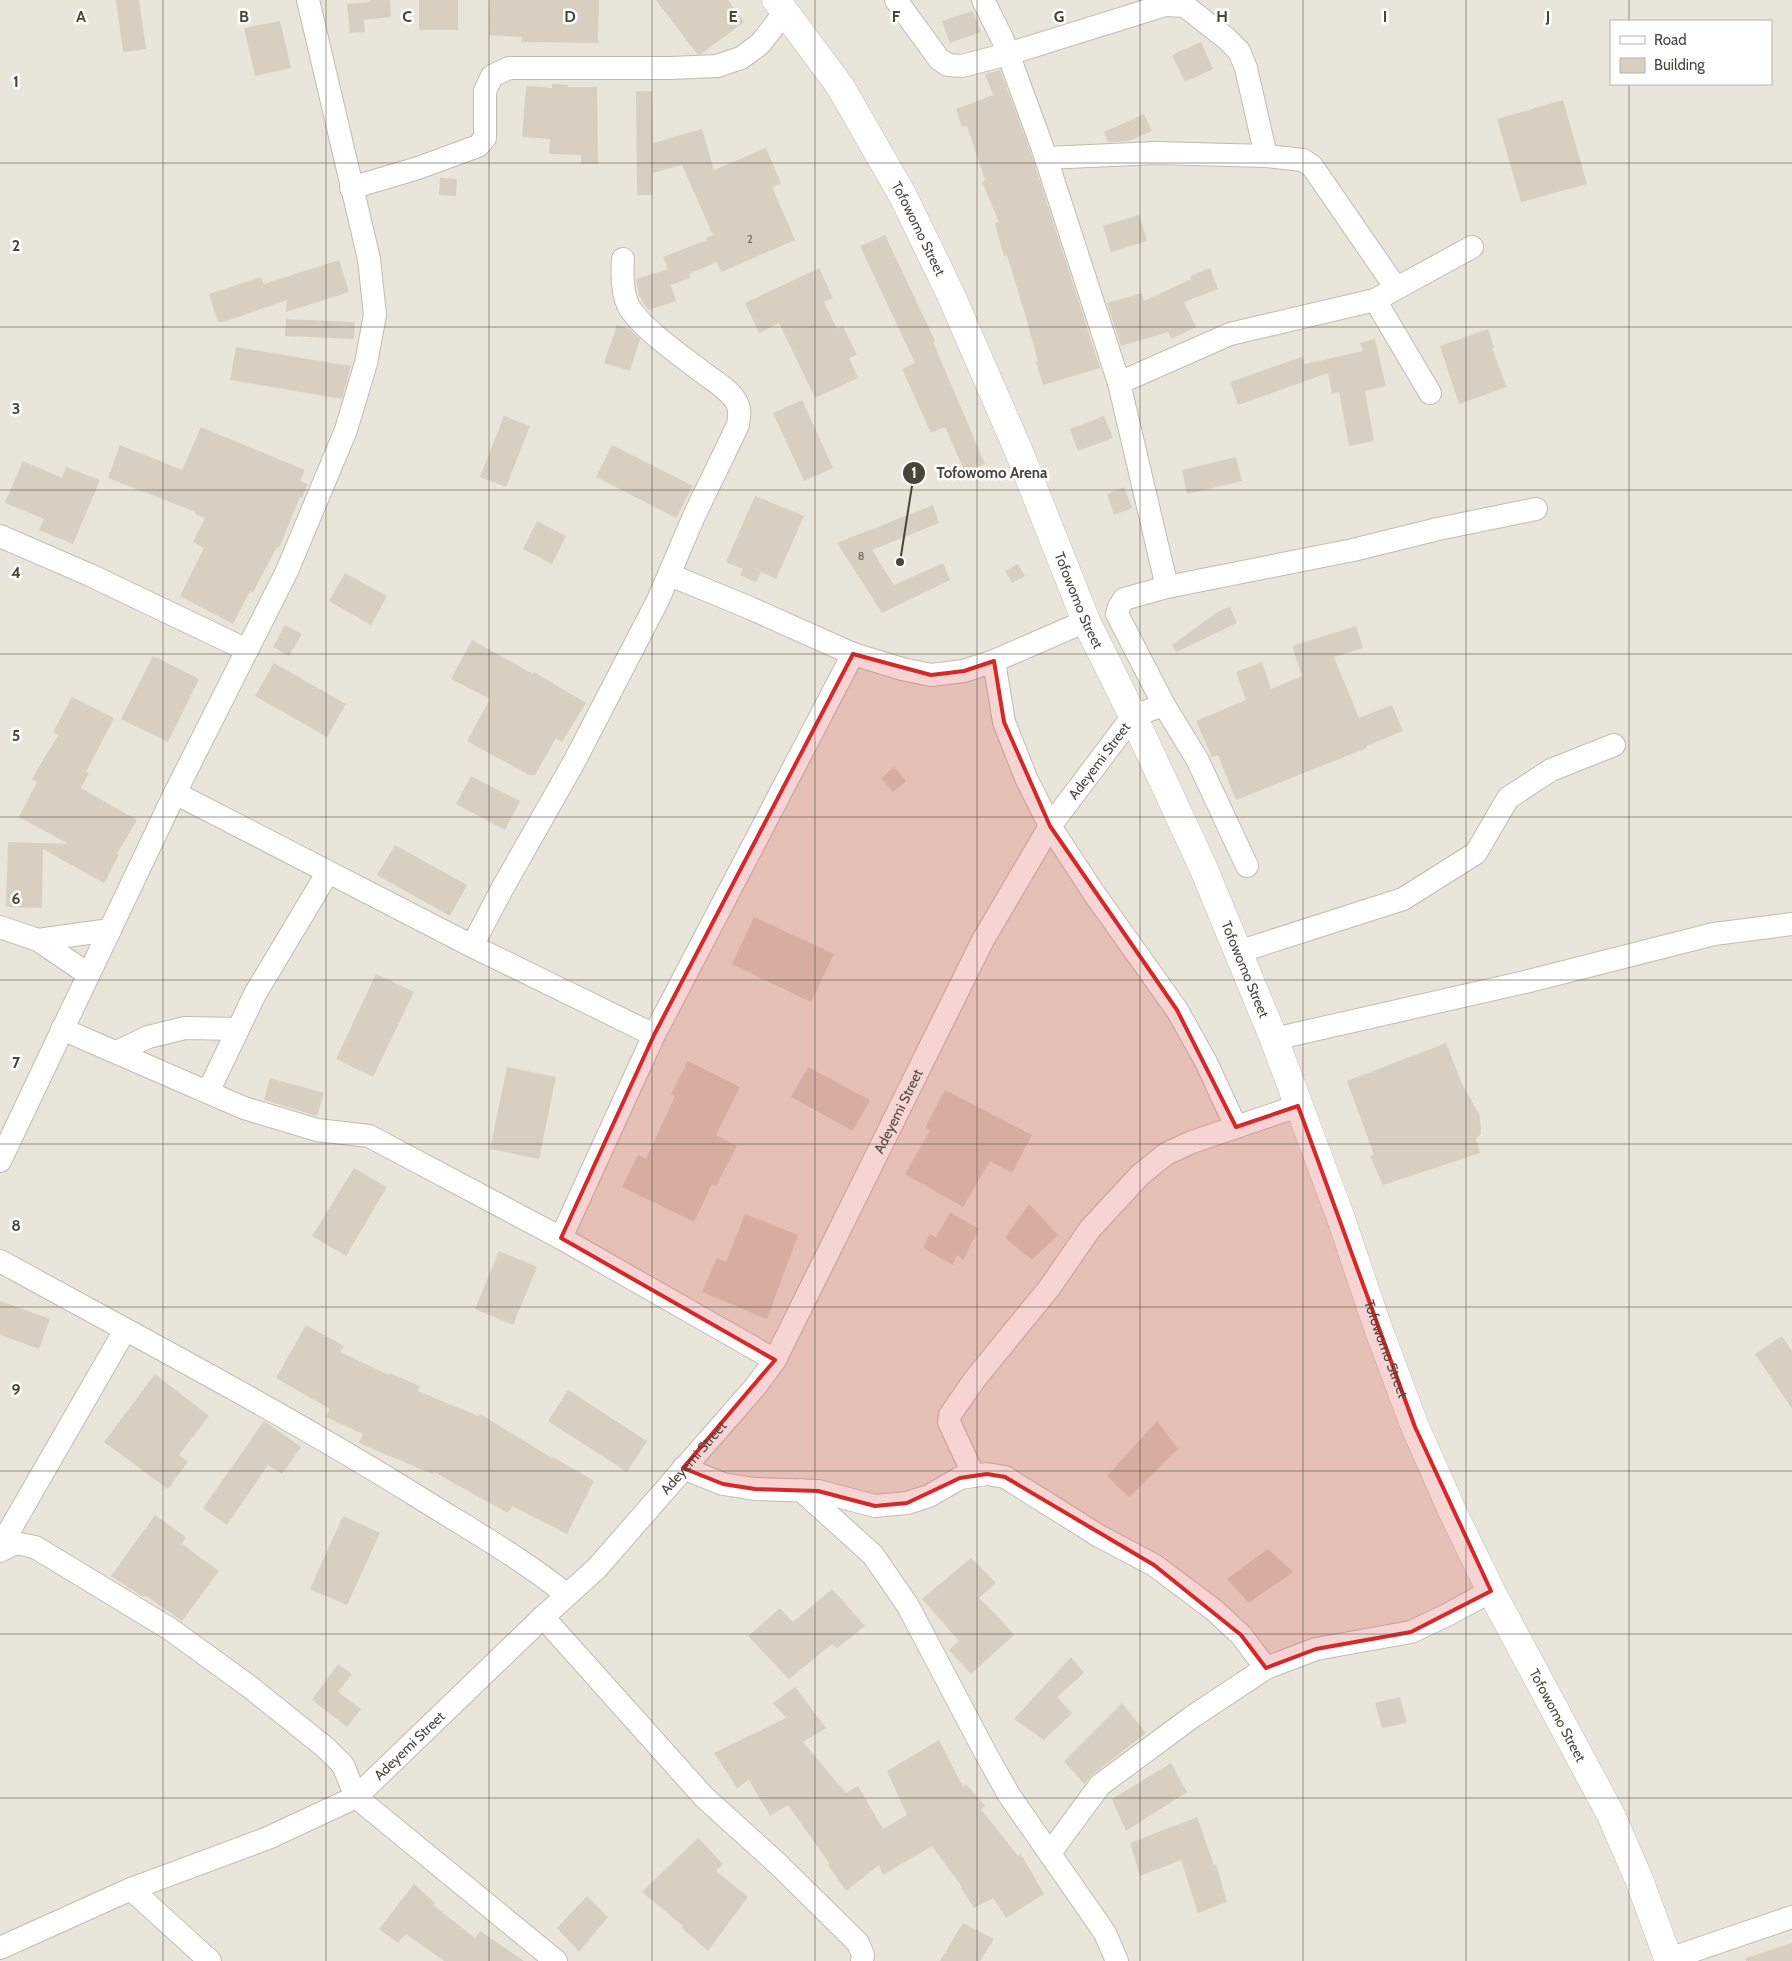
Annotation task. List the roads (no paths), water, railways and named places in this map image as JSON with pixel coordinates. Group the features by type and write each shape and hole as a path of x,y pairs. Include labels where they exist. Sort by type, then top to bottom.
{"street":[{"path":"0,1161 175,793 287,571 343,438 366,363 375,316 369,259 308,0"},
{"path":"896,0 939,59 948,65 962,66 1008,54 1166,5 1185,6 1227,39 1239,51 1246,68 1266,156"},
{"path":"983,0 1008,54 1046,158 1119,383 1167,587"},
{"path":"351,188 418,168 478,146 485,138 485,91 492,76 509,68 671,68 717,66 741,58 760,44 780,6"},
{"name":"Tofowomo Street","path":"780,6 840,86 904,196 950,293 1017,447 1086,621 1133,716 1202,867 1274,1039 1339,1213 1378,1328 1415,1427 1454,1515 1491,1591 1611,1815 1640,1882 1669,1960"},
{"path":"1046,158 1156,154 1266,156 1303,160 1312,166 1396,288"},
{"path":"1119,383 1230,334 1374,300 1472,246"},
{"path":"472,946 574,762 670,575 694,516 732,440 740,412 737,403 726,390 672,349 638,318 628,304 622,272 623,259"},
{"path":"1374,300 1430,393"},
{"path":"1247,866 1196,759 1164,705 1117,614 1119,606 1124,599 1167,587 1353,550 1438,529 1536,509"},
{"path":"0,536 90,574 248,650"},
{"path":"670,575 853,654 902,669 931,675 964,671 994,661 1086,621"},
{"path":"561,1238 654,1035 853,654"},
{"path":"994,661 1004,722 1026,778 1050,826 1093,892 1177,1010 1206,1062 1236,1127"},
{"path":"1133,716 1164,705"},
{"name":"Adeyemi Street","path":"0,1948 131,1890 268,1838 356,1797 543,1617 597,1568 756,1386 775,1360 983,940 1050,826 1133,716"},
{"path":"1238,952 1403,899 1476,853 1508,798 1551,770 1614,745"},
{"path":"175,793 472,946 654,1035"},
{"path":"208,1092 255,994 328,872"},
{"path":"1274,1039 1529,981 1714,934 1792,924"},
{"path":"0,927 38,940 88,974"},
{"path":"38,940 110,930"},
{"path":"117,1052 148,1037 185,1028 237,1029"},
{"path":"62,1029 244,1108 316,1130 369,1136 561,1238 775,1360"},
{"path":"974,1476 949,1422 950,1416 975,1379 1050,1287 1090,1229 1140,1175 1166,1154 1192,1142 1298,1106"},
{"path":"0,1261 266,1407 388,1479 541,1575 567,1595"},
{"path":"0,1547 125,1330"},
{"path":"683,1468 723,1484 754,1489 818,1491 875,1506 907,1503 929,1496 960,1478 987,1474 1005,1477 1099,1536 1154,1565 1214,1610 1241,1635 1266,1668"},
{"path":"801,1490 873,1555 898,1591 908,1606 1009,1795 1105,1933 1117,1961"},
{"path":"0,1551 14,1543 35,1547 170,1629 250,1687 326,1748 343,1765 356,1797 556,1961"},
{"path":"1050,1853 1100,1786 1192,1717 1266,1668 1316,1649 1375,1640 1411,1632 1491,1591"},
{"path":"543,1617 704,1797 779,1865 858,1943 863,1954 862,1961"},
{"path":"131,1890 210,1961"},
{"path":"1669,1960 1792,1917"}],"place":[{"name":"Tofowomo Arena","path":"900,562"}]}
